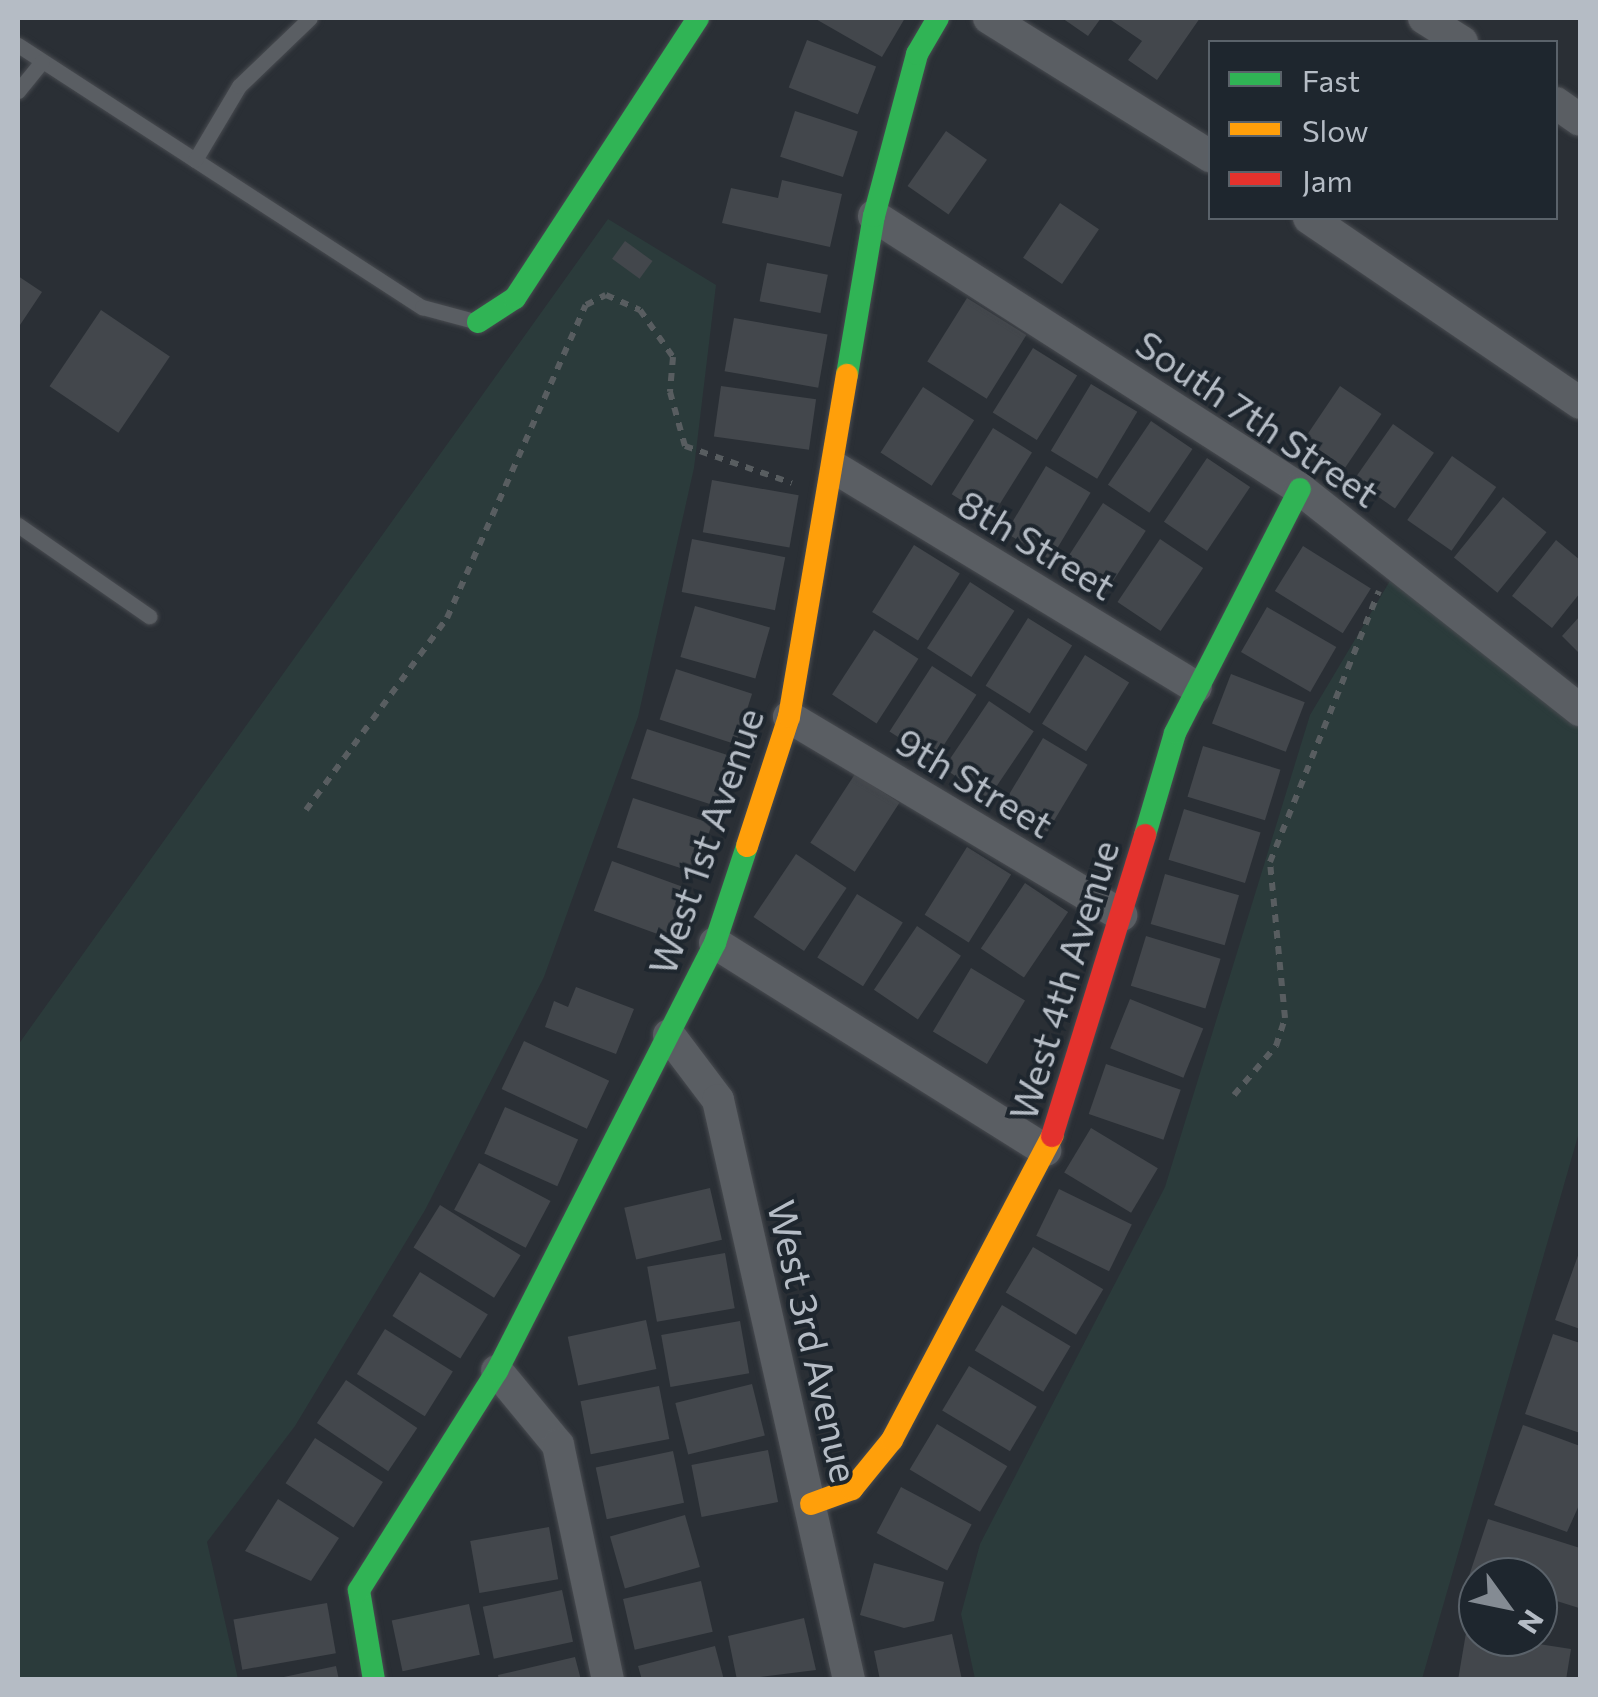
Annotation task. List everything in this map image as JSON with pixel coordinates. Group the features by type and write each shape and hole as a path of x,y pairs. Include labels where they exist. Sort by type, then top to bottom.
{"street":[{"name":"West 1st Avenue","path":"374,1680 359,1590 497,1371 715,943 789,718 874,216 917,54 938,18"},
{"path":"989,18 1208,155"},
{"path":"1424,18 1459,40"},
{"path":"478,322 515,298 691,20"},
{"path":"1558,105 1580,120"},
{"name":"South 7th Street","path":"874,216 1300,490 1395,560 1580,710"},
{"path":"1312,220 1580,403"},
{"name":"8th Street","path":"832,482 1196,687"},
{"name":"West 4th Avenue","path":"811,1504 852,1488 892,1440 1045,1150 1196,687 1300,490"},
{"name":"9th Street","path":"789,718 1120,915"},
{"path":"715,943 1045,1150"},
{"name":"West 3rd Avenue","path":"669,1035 718,1100 848,1680"},
{"path":"497,1371 558,1445 608,1680"}],"lane":[{"path":"195,160 240,86 310,18"},
{"path":"18,45 422,307 478,322"},
{"path":"18,91 42,61"},
{"path":"18,525 149,616"}],"path":[{"path":"306,810 446,618 586,305 606,295 640,310 672,357 670,392 685,446 832,482"},
{"path":"1234,1094 1276,1046 1285,1018 1270,862 1395,560"}],"shaded area":[{"path":"608,219 716,285 694,468 638,717 544,977 425,1210 295,1426 207,1542 238,1679 18,1680 18,1045"},
{"path":"1400,564 1580,710 1580,1129 1422,1679 975,1679 961,1614 980,1544 1165,1187 1310,715"}],"building":[{"path":"814,18 905,18 882,57"},
{"path":"1062,18 1101,18 1088,36"},
{"path":"1108,18 1200,18 1157,80 1128,60 1142,41"},
{"path":"807,40 876,67 858,114 789,88"},
{"path":"795,111 858,131 843,177 780,157"},
{"path":"946,131 987,160 949,215 908,186"},
{"path":"782,180 842,194 830,247 722,223 731,188 778,198"},
{"path":"1060,203 1099,229 1062,284 1023,258"},
{"path":"625,241 653,261 640,279 612,259"},
{"path":"767,263 828,275 820,313 760,301"},
{"path":"18,276 42,292 18,328"},
{"path":"967,298 1026,335 987,399 927,362"},
{"path":"101,310 170,356 118,433 50,386"},
{"path":"734,318 828,334 818,388 725,371"},
{"path":"1033,348 1077,376 1037,440 993,412"},
{"path":"1091,384 1137,412 1097,479 1051,451"},
{"path":"721,386 816,399 809,450 714,437"},
{"path":"1340,386 1381,414 1345,468 1304,440"},
{"path":"923,387 974,420 932,486 881,452"},
{"path":"1151,421 1192,449 1149,513 1108,485"},
{"path":"1393,424 1434,453 1395,508 1354,480"},
{"path":"993,428 1032,452 991,519 952,494"},
{"path":"1452,456 1496,487 1451,551 1407,520"},
{"path":"1207,458 1250,487 1207,551 1164,522"},
{"path":"1046,466 1091,493 1050,560 1006,533"},
{"path":"712,480 799,495 789,547 703,532"},
{"path":"1503,497 1547,532 1497,593 1454,558"},
{"path":"1103,503 1146,531 1104,595 1062,567"},
{"path":"692,539 785,557 775,610 682,592"},
{"path":"1160,539 1203,568 1161,631 1118,602"},
{"path":"1556,540 1580,560 1580,593 1552,628 1512,596"},
{"path":"914,545 960,574 918,641 872,612"},
{"path":"1303,546 1371,588 1343,633 1275,591"},
{"path":"970,582 1014,611 971,677 927,648"},
{"path":"695,606 770,627 755,678 680,657"},
{"path":"1267,607 1336,647 1310,692 1241,652"},
{"path":"1580,616 1580,654 1562,636"},
{"path":"1028,618 1072,646 1030,713 986,686"},
{"path":"874,630 918,659 877,723 832,695"},
{"path":"1085,655 1129,683 1086,751 1042,724"},
{"path":"932,666 976,695 934,760 890,731"},
{"path":"676,669 752,694 736,744 660,719"},
{"path":"1231,674 1305,702 1286,752 1212,723"},
{"path":"989,701 1034,731 988,798 944,768"},
{"path":"647,729 734,757 717,807 631,778"},
{"path":"1043,738 1088,765 1047,832 1003,805"},
{"path":"1203,746 1280,770 1265,820 1188,797"},
{"path":"855,774 899,803 855,872 810,843"},
{"path":"633,798 712,824 696,873 617,847"},
{"path":"1184,809 1261,832 1245,883 1169,860"},
{"path":"967,847 1011,875 969,942 925,915"},
{"path":"796,854 847,888 804,951 754,917"},
{"path":"612,861 690,889 672,939 594,911"},
{"path":"1165,874 1239,895 1225,945 1151,924"},
{"path":"1025,883 1068,912 1024,978 981,948"},
{"path":"857,894 903,923 863,986 817,958"},
{"path":"917,926 961,956 918,1019 874,990"},
{"path":"1146,936 1221,959 1205,1009 1131,986"},
{"path":"971,968 1025,1000 987,1064 933,1031"},
{"path":"576,987 634,1009 616,1054 545,1027 554,1001 568,1007"},
{"path":"1130,999 1203,1029 1183,1078 1110,1048"},
{"path":"524,1041 609,1081 587,1129 502,1089"},
{"path":"1106,1064 1181,1090 1163,1140 1089,1114"},
{"path":"505,1107 578,1140 557,1186 484,1154"},
{"path":"1091,1128 1158,1168 1131,1213 1064,1173"},
{"path":"479,1163 551,1201 526,1248 454,1210"},
{"path":"710,1188 722,1240 636,1259 624,1208"},
{"path":"1059,1189 1132,1225 1109,1271 1036,1236"},
{"path":"440,1205 521,1255 494,1298 414,1247"},
{"path":"1033,1247 1103,1289 1076,1335 1006,1292"},
{"path":"1580,1250 1580,1329 1555,1320"},
{"path":"725,1253 735,1308 657,1322 647,1267"},
{"path":"420,1272 488,1314 460,1358 392,1316"},
{"path":"1002,1305 1071,1346 1043,1392 975,1350"},
{"path":"646,1320 656,1369 578,1386 568,1337"},
{"path":"740,1321 749,1373 670,1387 661,1335"},
{"path":"385,1329 453,1371 425,1416 357,1374"},
{"path":"1553,1334 1580,1343 1580,1433 1525,1414"},
{"path":"969,1366 1037,1407 1010,1451 942,1411"},
{"path":"346,1380 417,1428 388,1471 317,1423"},
{"path":"752,1384 765,1435 688,1455 675,1403"},
{"path":"659,1386 669,1439 591,1454 580,1401"},
{"path":"937,1424 1007,1466 980,1512 910,1469"},
{"path":"1523,1425 1580,1446 1580,1503 1567,1532 1494,1505"},
{"path":"315,1438 383,1482 354,1527 286,1483"},
{"path":"768,1450 778,1502 702,1517 691,1465"},
{"path":"673,1451 684,1503 607,1519 596,1467"},
{"path":"901,1487 972,1525 947,1570 877,1533"},
{"path":"278,1499 339,1538 311,1581 245,1551"},
{"path":"685,1515 700,1567 625,1588 610,1536"},
{"path":"1488,1519 1580,1548 1579,1608 1558,1601 1558,1557 1475,1557"},
{"path":"549,1527 558,1579 479,1593 470,1541"},
{"path":"874,1563 944,1582 934,1621 904,1628 860,1615"},
{"path":"701,1581 713,1632 635,1650 623,1599"},
{"path":"562,1590 573,1642 494,1659 483,1607"},
{"path":"327,1603 336,1653 242,1670 233,1619"},
{"path":"469,1604 480,1655 403,1671 392,1620"},
{"path":"804,1618 816,1670 737,1680 728,1636"},
{"path":"952,1634 962,1680 880,1680 874,1651"},
{"path":"715,1646 724,1680 642,1680 638,1666"},
{"path":"1558,1647 1571,1649 1566,1680 1458,1680 1462,1657 1558,1657"},
{"path":"575,1657 581,1680 499,1680 498,1675"},
{"path":"336,1666 339,1680 279,1680 279,1678"}],"traffic: fast":[{"path":"478,322 515,298 698,18"},
{"path":"847,375 874,216 917,54 938,18"},
{"path":"1145,835 1175,733 1300,489"},
{"path":"374,1680 359,1590 497,1371 715,943 747,846"}],"traffic: slow":[{"path":"747,846 789,717 847,375"},
{"path":"811,1504 852,1489 892,1440 1052,1136"}],"traffic: jam":[{"path":"1052,1136 1145,835"}]}
